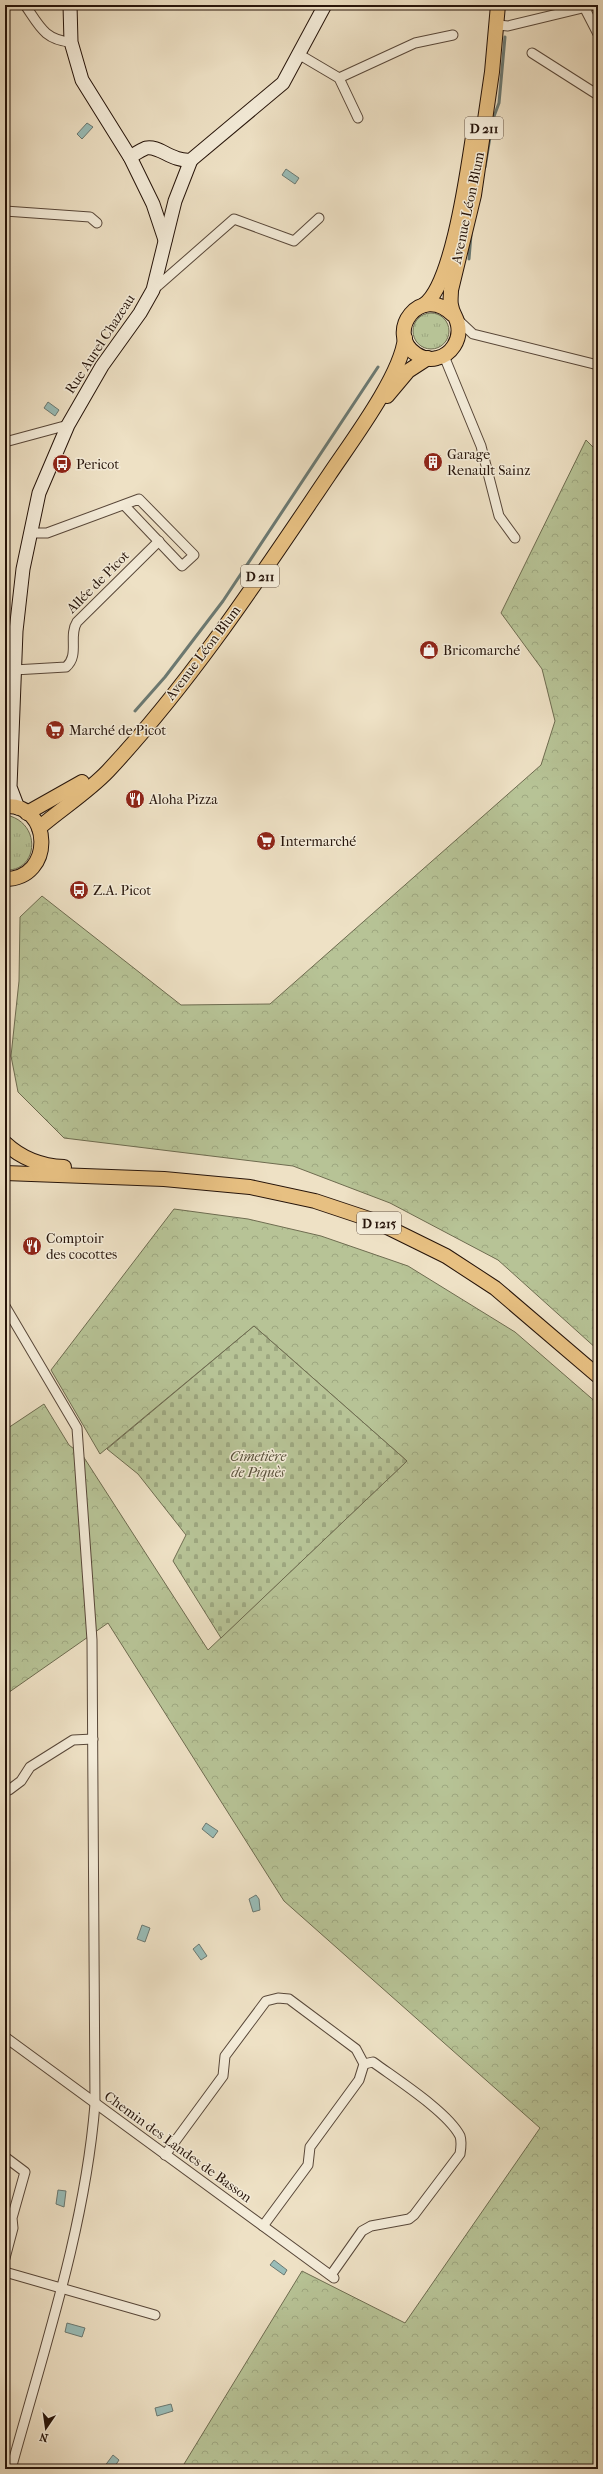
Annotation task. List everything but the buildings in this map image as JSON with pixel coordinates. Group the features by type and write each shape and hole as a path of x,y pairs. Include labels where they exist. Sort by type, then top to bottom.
{"main road":[{"name":"Avenue Léon Blum","path":"424,305 432,299 438,286 453,241 463,200 483,69 490,5"},
{"name":"Avenue Léon Blum","path":"454,317 450,304 451,290 474,195 498,25 498,5"},
{"path":"424,305 440,305 454,317 458,333 448,352 428,358 413,352 405,338 404,330 408,318 416,308 424,305"},
{"name":"Avenue Léon Blum","path":"39,828 96,783 144,729 218,636 368,417 398,364 404,350 405,338"},
{"name":"Avenue Léon Blum","path":"368,417 408,371 428,358"},
{"name":"Avenue Léon Blum","path":"17,809 58,797 91,777 144,729"},
{"path":"7,883 21,876 37,862 42,846 39,828 17,809"},
{"path":"5,1143 14,1152 34,1162 116,1176"},
{"name":"D 1215","path":"5,1173 22,1175 116,1176 250,1187 315,1201 375,1222 446,1256 495,1288 598,1376"},
{"name":"D 1215","path":"5,1178 22,1175"}],"street":[{"path":"24,5 45,33 56,41 71,42"},
{"path":"70,5 71,42 82,80 130,157 153,204 165,240"},
{"path":"130,157 145,148 153,148 172,158 191,160 283,83 300,55 325,5"},
{"path":"498,25 508,26 584,6 595,5"},
{"path":"584,6 598,34"},
{"path":"339,78 415,43 453,35"},
{"path":"532,53 598,95"},
{"path":"300,55 339,78 358,118"},
{"name":"Rue Aurel Chazeau","path":"17,809 7,790 8,707 14,670 17,624 30,533 39,493 68,425 102,366 140,313 153,290 176,201 191,160"},
{"path":"5,211 90,217 97,223"},
{"path":"153,290 234,219 294,241 319,218"},
{"path":"454,317 473,334 598,365"},
{"path":"473,334 448,352 481,446 499,516 515,538"},
{"path":"5,442 68,425"},
{"path":"30,533 47,533 139,499 194,555 182,566 124,505"},
{"name":"Allée de Picot","path":"14,670 66,667 73,657 73,632 76,622 159,541"},
{"path":"5,1306 77,1428 92,1640 95,2104 91,2154 61,2288 11,2469"},
{"path":"5,1790 9,1790 21,1781 30,1767 73,1740 93,1739"},
{"path":"165,2155 223,2076 225,2056 266,2001 278,1998 289,1999 356,2049 364,2064 359,2080 310,2147 308,2165 263,2226"},
{"name":"Chemin des Landes de Basson","path":"5,2037 332,2277 362,2231 371,2226 409,2219 414,2215 460,2154 462,2146 459,2136 437,2109 374,2062 364,2064"},
{"path":"5,2157 24,2172 9,2217 13,2228 5,2258"},
{"path":"5,2272 155,2315"}],"green space":[{"path":"431,313 441,316 446,321 449,331 446,341 441,346 431,349 421,346 416,341 413,331 416,321 421,316"},
{"path":"586,440 598,452 598,1350 498,1260 390,1203 293,1166 64,1138 18,1092 11,1056 19,981 20,917 42,896 181,1005 270,1004 541,765 555,721 542,669 501,613"},
{"path":"6,815 18,819 26,827 32,846 30,855 25,863 16,868 5,870"},
{"path":"174,1209 248,1219 321,1236 408,1266 515,1332 598,1404 598,2469 181,2469 302,2271 405,2323 540,2128 284,1901 108,1623 5,1695 5,1430 44,1404 69,1445 83,1456 208,1650 407,1461 254,1326 100,1454 51,1370"},
{"name":"Cimetière de Piquès","path":"254,1326 407,1461 221,1638 173,1561 186,1535 138,1474 107,1449"}],"water":[{"path":"87,123 93,127 82,139 77,134"},
{"path":"286,169 299,178 295,184 282,175"},
{"path":"48,402 59,410 55,416 44,408"},
{"path":"206,1823 218,1831 213,1838 202,1829"},
{"path":"256,1895 259,1899 260,1910 253,1912 249,1899"},
{"path":"142,1925 150,1928 145,1942 137,1939"},
{"path":"199,1944 207,1956 201,1960 193,1949"},
{"path":"58,2190 66,2191 64,2207 56,2204"},
{"path":"274,2260 287,2270 284,2275 270,2265"},
{"path":"67,2323 85,2328 82,2337 65,2332"},
{"path":"171,2404 173,2411 157,2416 155,2408"},
{"path":"113,2455 119,2460 113,2469 104,2467"}],"waterway":[{"path":"485,167 493,119 499,103 505,37"},
{"path":"469,259 471,235"},
{"path":"135,711 165,677 223,601 378,367"}],"place":[{"name":"Garage Renault Sainz","path":"433,462"},
{"name":"Pericot","path":"62,464"},
{"name":"Bricomarché","path":"429,650"},
{"name":"Marché de Picot","path":"55,730"},
{"name":"Aloha Pizza","path":"135,799"},
{"name":"Intermarché","path":"266,841"},
{"name":"Z.A. Picot","path":"79,890"},
{"name":"Comptoir des cocottes","path":"32,1246"}]}
